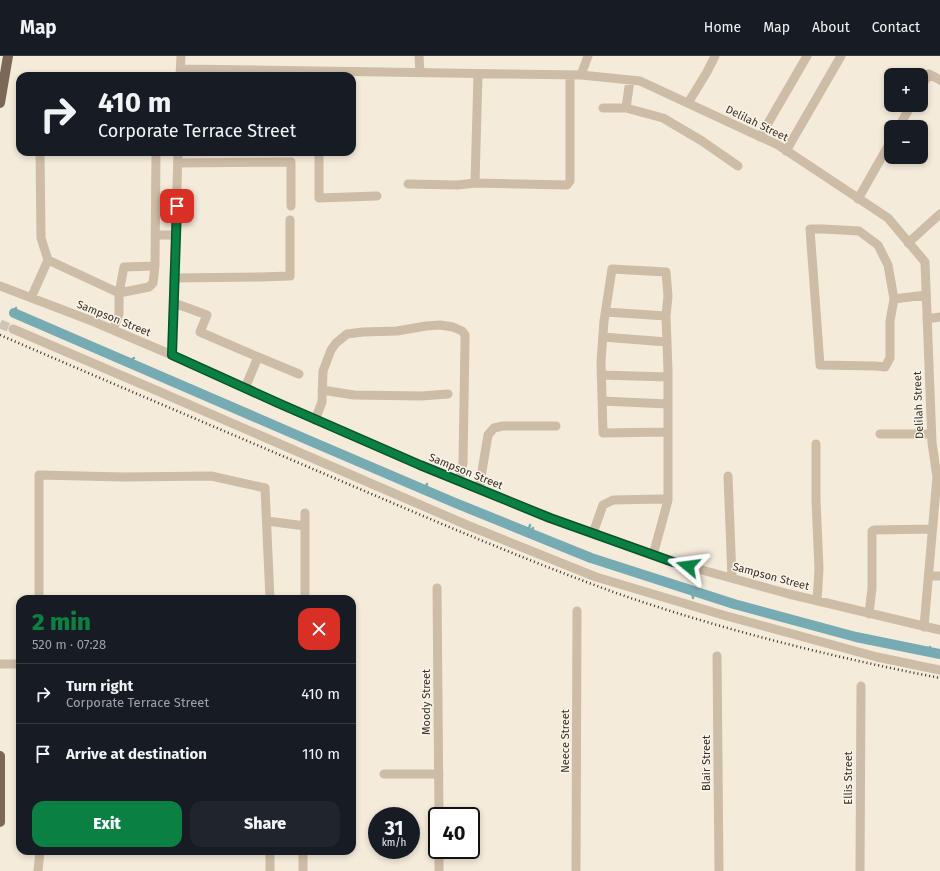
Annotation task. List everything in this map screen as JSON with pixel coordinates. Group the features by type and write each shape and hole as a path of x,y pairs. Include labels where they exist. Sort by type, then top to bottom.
{"main road":[{"path":"0,103 8,56"},
{"path":"0,756 0,822"}],"street":[{"path":"181,56 181,72"},
{"path":"419,56 420,73"},
{"path":"581,75 588,56"},
{"path":"688,103 715,56"},
{"path":"760,137 807,56"},
{"path":"786,150 841,56"},
{"name":"Delilah Street","path":"356,74 581,75 640,81 778,145 888,218 925,262 931,434 938,477 932,529 935,550 928,576 924,627"},
{"path":"475,183 478,74"},
{"path":"928,76 929,74 940,80"},
{"path":"408,184 567,184 570,181 570,75"},
{"path":"626,108 630,80"},
{"path":"603,108 626,108 663,118 702,141 738,166"},
{"path":"858,199 884,153"},
{"path":"31,298 48,260 41,238 40,156"},
{"path":"48,260 119,293 149,287 153,283 155,266 156,156"},
{"path":"172,355 178,156"},
{"path":"319,156 319,198 377,196"},
{"path":"178,163 291,162 291,206"},
{"path":"908,242 940,214"},
{"path":"175,278 290,276 290,220"},
{"path":"810,229 859,231 878,245 888,265 894,298 890,321 890,358 885,367 820,366 810,229"},
{"path":"155,235 176,235"},
{"path":"113,330 119,314 119,293 124,267 155,266"},
{"path":"653,555 668,500 668,432 668,404 668,377 666,316 668,296 666,272 612,269 601,361 602,433 668,432"},
{"name":"Sampson Street","path":"0,286 113,330 420,465 550,518 673,562 817,601 940,630"},
{"path":"894,298 926,295"},
{"path":"174,303 207,315 200,332 299,374"},
{"path":"606,312 666,316"},
{"path":"927,319 940,317"},
{"path":"316,420 322,402 323,371 331,350 336,343 347,334 397,331 440,325 462,331 465,342 464,445 463,463 459,481"},
{"path":"13,329 397,495 596,577 723,615 876,657 940,670"},
{"path":"603,337 667,342"},
{"path":"245,388 258,357"},
{"path":"601,375 668,377"},
{"path":"322,390 354,395 421,396 448,394"},
{"path":"602,401 668,404"},
{"path":"479,489 488,435 494,428 503,426 556,426"},
{"path":"880,434 931,434"},
{"path":"816,444 816,500 819,569 817,601"},
{"path":"39,595 39,475 124,477 211,476 265,488 270,595"},
{"path":"728,476 732,578"},
{"path":"593,533 603,505 613,500 668,500"},
{"path":"304,595 305,513"},
{"path":"267,521 304,526"},
{"path":"869,614 872,588 872,531 932,529"},
{"path":"928,576 940,576"},
{"name":"Moody Street","path":"437,588 439,807"},
{"name":"Neece Street","path":"576,871 577,611"},
{"name":"Blair Street","path":"717,656 719,871"},
{"path":"0,664 16,664"},
{"name":"Ellis Street","path":"860,871 861,686"},
{"path":"384,774 438,774"},
{"path":"38,871 40,855"},
{"path":"270,855 270,871"},
{"path":"303,855 303,871"},
{"path":"439,859 439,871"}],"waterway":[{"path":"15,314 16,308"},
{"path":"14,313 453,502 591,558 734,604 856,637 940,654"},
{"path":"127,362 134,358"},
{"path":"425,490 427,484"},
{"path":"528,532 530,525"},
{"path":"531,533 533,528"},
{"path":"692,590 693,598"},
{"path":"929,651 930,647"}],"tunnel":[{"path":"0,324 13,329"}],"railway":[{"path":"0,335 440,523 547,567 619,594 778,642 940,678"}],"route":[{"path":"177,206 172,355 420,465 550,518 688,566"}]}
